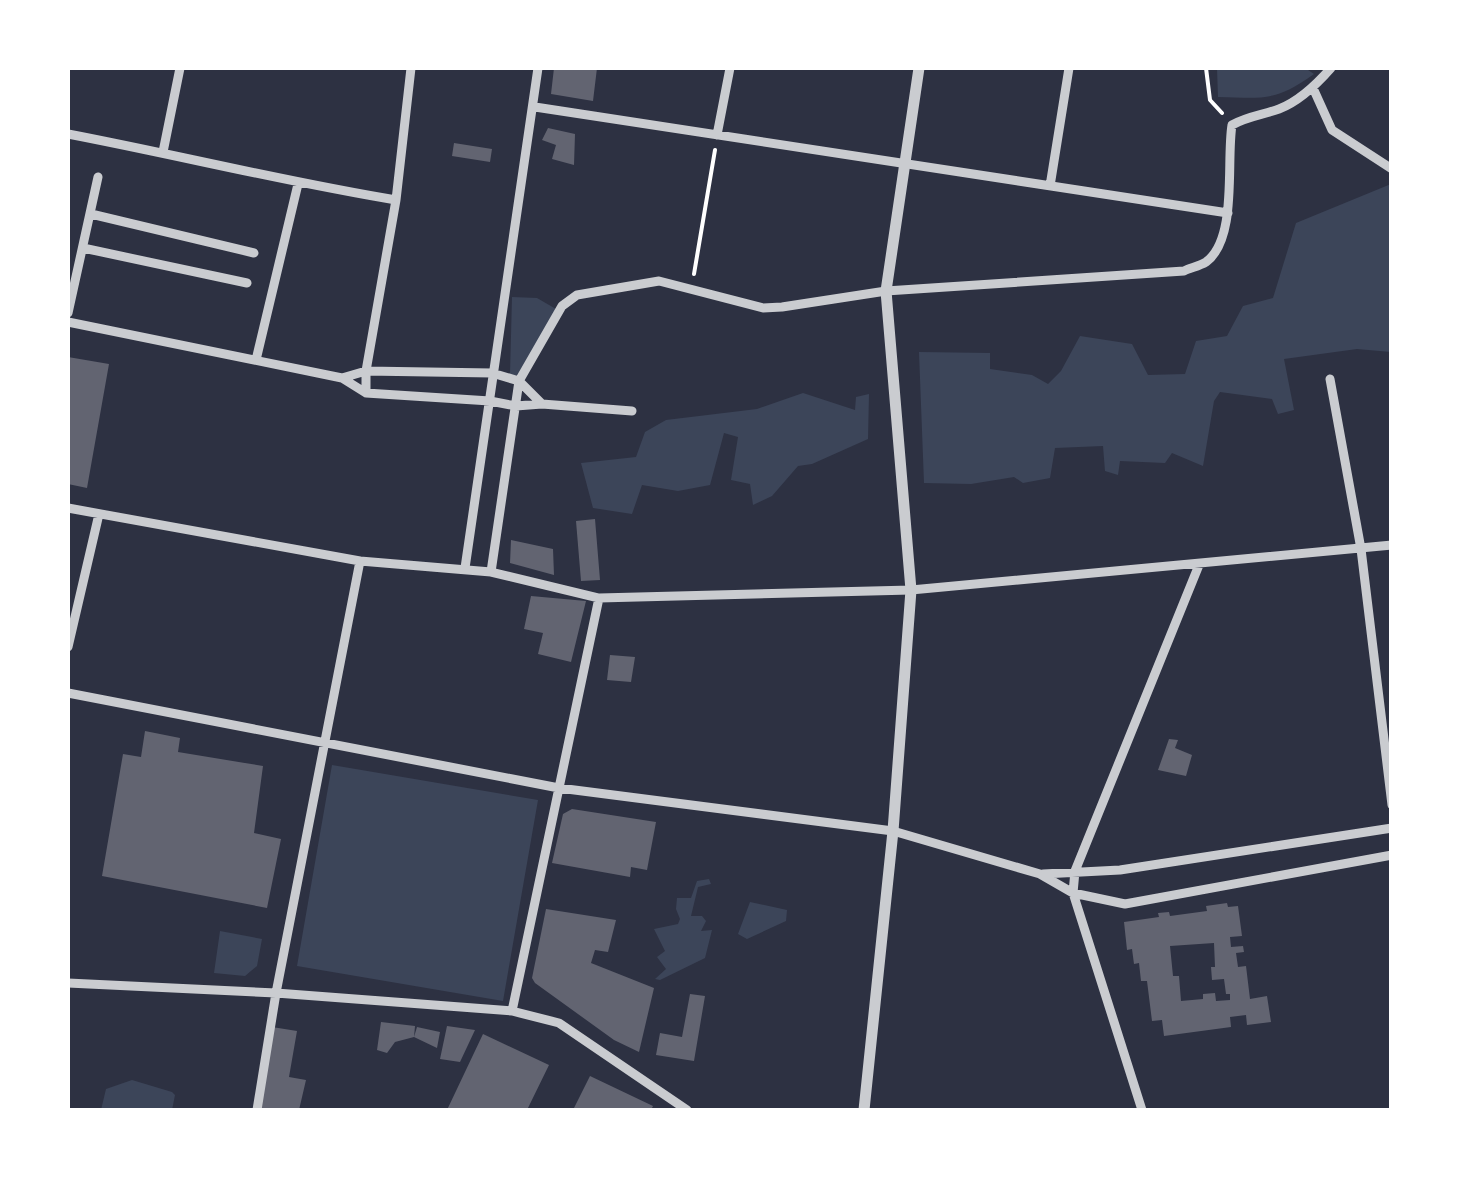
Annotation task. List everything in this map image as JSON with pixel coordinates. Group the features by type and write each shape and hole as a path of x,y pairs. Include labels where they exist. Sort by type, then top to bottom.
{"street":[{"path":"163,152 180,68"},
{"path":"366,392 366,371 396,200 411,68"},
{"path":"465,568 538,68"},
{"path":"717,135 730,68"},
{"path":"864,1110 893,832 911,590 886,292 919,68"},
{"path":"1050,186 1069,68"},
{"path":"490,572 519,381 562,306 577,296 659,281 763,308 886,292 1184,271 1208,260 1218,244 1228,213 1228,145 1232,125 1251,115 1280,109 1313,88 1330,68"},
{"path":"1313,88 1332,130 1392,169"},
{"path":"535,108 1228,213"},
{"path":"68,134 298,184 396,200"},
{"path":"68,314 98,176"},
{"path":"256,360 298,184"},
{"path":"91,214 254,253"},
{"path":"83,248 247,283"},
{"path":"68,322 342,378 366,392 516,406 542,404 632,411"},
{"path":"342,378 366,371 492,373 519,381 542,404"},
{"path":"1330,379 1361,549 1392,804"},
{"path":"68,508 360,561 490,572 599,598 911,590 1392,545"},
{"path":"68,647 98,514"},
{"path":"257,1110 360,561"},
{"path":"1142,1110 1072,894 1075,871 1199,565"},
{"path":"512,1011 599,598"},
{"path":"68,693 559,788 893,832 1040,874 1072,894 1124,904 1392,855"},
{"path":"1040,874 1120,870 1392,828"},
{"path":"68,983 276,993 512,1011 559,1024 686,1110"}],"path":[{"path":"1206,68 1210,100 1232,125"},
{"path":"692,289 717,135"}],"shaded area":[{"path":"1217,68 1305,68 1314,74 1279,94 1218,97"},
{"path":"1391,184 1391,352 1357,349 1284,359 1294,410 1278,414 1272,399 1220,392 1214,401 1203,466 1172,453 1165,463 1120,461 1118,475 1105,471 1103,446 1055,448 1050,478 1023,483 1014,477 971,484 924,483 919,352 990,353 990,369 1032,375 1048,384 1061,371 1080,336 1132,344 1148,375 1185,374 1196,341 1227,336 1243,306 1273,298 1296,223"},
{"path":"512,297 537,298 556,309 518,376 510,374"},
{"path":"803,393 855,410 856,397 869,394 868,439 812,464 798,466 772,496 753,505 750,484 731,480 738,437 724,433 710,485 678,491 642,485 632,514 593,508 581,463 636,457 645,432 666,420 757,409"},
{"path":"332,765 538,800 503,1001 297,966"},
{"path":"709,879 711,884 698,887 691,916 702,916 706,921 701,931 712,930 705,958 655,979 666,969 657,957 665,951 654,929 678,924 677,898 691,898 697,881"},
{"path":"750,902 787,910 786,921 747,939 738,934"},
{"path":"220,931 262,939 257,966 245,976 214,973"},
{"path":"132,1080 172,1092 172,1110 101,1110 106,1089"}],"building":[{"path":"554,68 597,68 593,101 551,94"},
{"path":"548,128 575,134 574,165 552,159 556,145 542,140"},
{"path":"454,143 492,149 490,162 452,156"},
{"path":"68,357 109,364 87,488 68,484"},
{"path":"595,519 600,580 581,581 576,521"},
{"path":"511,540 553,549 554,575 510,563"},
{"path":"531,596 586,601 571,662 538,654 543,633 524,629"},
{"path":"610,655 635,657 631,682 607,680"},
{"path":"145,731 180,738 178,752 263,766 254,833 281,839 267,908 102,876 123,754 141,757"},
{"path":"1169,739 1178,740 1175,748 1192,755 1186,776 1158,770"},
{"path":"572,809 656,822 647,870 631,867 630,877 552,863 563,814"},
{"path":"1206,906 1238,906 1242,936 1230,937 1231,947 1243,946 1244,952 1236,953 1238,967 1246,966 1250,999 1267,996 1271,1022 1247,1025 1246,1015 1230,1017 1231,1027 1164,1036 1162,1020 1152,1021 1147,981 1141,981 1139,963 1134,964 1132,949 1127,950 1124,922 1159,917 1158,913 1169,912 1170,916 1207,911","holes":["1214,943 1215,967 1211,967 1212,980 1224,979 1230,1000 1216,1001 1215,993 1203,994 1203,999 1181,1001 1170,946"]},
{"path":"546,909 616,920 608,952 595,950 591,963 654,988 639,1052 614,1040 535,983 532,978"},
{"path":"690,994 705,996 694,1061 656,1055 660,1033 682,1037"},
{"path":"381,1022 415,1026 414,1037 395,1042 387,1053 377,1050"},
{"path":"447,1026 475,1030 460,1062 440,1059"},
{"path":"272,1027 297,1031 289,1077 306,1080 299,1110 257,1110"},
{"path":"417,1027 440,1032 437,1048 414,1037"},
{"path":"483,1034 549,1065 527,1110 447,1110"},
{"path":"590,1076 653,1106 651,1110 573,1110"}]}
